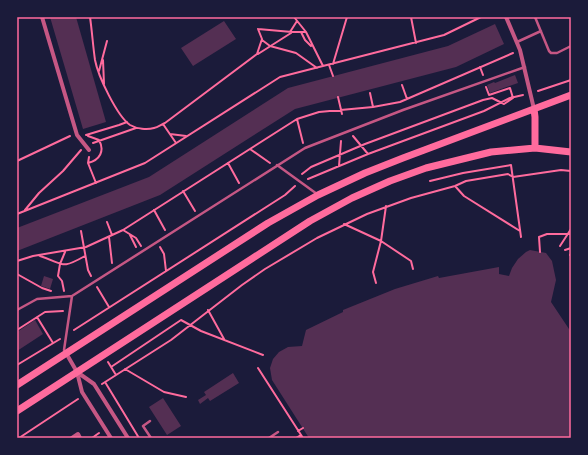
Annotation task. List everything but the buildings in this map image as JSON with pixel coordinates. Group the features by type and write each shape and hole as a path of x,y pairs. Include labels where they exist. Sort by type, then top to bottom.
{"main road":[{"path":"17,385 268,223 318,195 390,163 571,95"},
{"path":"534,110 535,148"},
{"path":"17,411 310,221 352,198 390,181 426,168 491,152 535,148 571,152"}],"street":[{"path":"42,17 76,135 88,148"},
{"path":"506,17 520,50 534,110"},
{"path":"66,353 77,372 84,396 111,438"},
{"path":"77,372 94,384 128,438"},
{"path":"72,438 78,434 80,438"}],"lane":[{"path":"534,17 551,53 557,53 571,46"},
{"path":"517,42 541,31"},
{"path":"17,310 37,299 72,296 305,148 403,110 525,67"},
{"path":"276,165 318,195"},
{"path":"66,353 64,350 72,296"},
{"path":"150,421 143,426 151,438"},
{"path":"269,438 278,432"}],"path":[{"path":"90,17 95,62 104,85 113,102 127,122 137,128"},
{"path":"294,17 306,32 323,66"},
{"path":"333,64 347,17"},
{"path":"411,17 416,43"},
{"path":"17,214 145,163 280,77 444,35 481,17"},
{"path":"25,211 39,193 70,163 78,153 99,140 137,128 154,128 163,124 258,54 291,32 298,21"},
{"path":"258,54 262,40 258,29 306,32"},
{"path":"301,32 305,40 312,46"},
{"path":"262,40 270,46 296,53 317,68"},
{"path":"99,72 107,42"},
{"path":"17,261 83,247 123,230 297,119 319,112 373,107 400,102 520,50"},
{"path":"103,57 104,85"},
{"path":"329,65 333,76"},
{"path":"480,67 489,95 510,88 513,98"},
{"path":"535,92 554,87 571,80"},
{"path":"402,85 407,99"},
{"path":"370,93 373,107"},
{"path":"17,365 285,195 299,182 316,177 368,154 484,111 510,98 526,94"},
{"path":"338,97 342,114"},
{"path":"299,182 301,176 308,168 361,145 488,98 492,98 500,103"},
{"path":"297,119 305,148"},
{"path":"86,135 127,122"},
{"path":"163,124 176,143"},
{"path":"82,133 99,140 102,145 101,155 97,159 88,163 96,183"},
{"path":"170,134 187,136"},
{"path":"347,137 352,135 368,154"},
{"path":"17,161 71,136"},
{"path":"339,166 341,140"},
{"path":"250,149 276,165"},
{"path":"228,163 242,187"},
{"path":"430,181 462,172 511,164 521,238"},
{"path":"96,388 171,340 242,285 288,254 344,224 386,206 455,186 466,181 508,174 513,177 561,170 571,171"},
{"path":"455,186 464,196 520,231"},
{"path":"183,192 198,215"},
{"path":"376,282 373,272 381,241 386,206"},
{"path":"154,210 167,235"},
{"path":"107,222 112,235"},
{"path":"344,224 381,241 411,261 413,269"},
{"path":"560,246 571,229"},
{"path":"123,230 136,238 144,250"},
{"path":"81,231 88,270 109,307"},
{"path":"130,234 140,253"},
{"path":"540,252 539,237 547,234 571,235"},
{"path":"109,237 113,270"},
{"path":"157,242 164,254 166,271"},
{"path":"565,250 571,248"},
{"path":"58,291 64,290 62,281 58,276 60,264 65,251"},
{"path":"38,256 66,265 85,256"},
{"path":"17,274 42,288 52,291"},
{"path":"208,310 224,340"},
{"path":"17,330 45,312 63,311"},
{"path":"37,317 53,343"},
{"path":"111,367 181,320 201,331 263,354"},
{"path":"258,368 303,438"},
{"path":"125,369 164,392 186,398"},
{"path":"104,382 139,438"},
{"path":"19,438 84,396"},
{"path":"298,431 303,428"},
{"path":"92,438 99,433"},
{"path":"296,438 301,435"}]}
